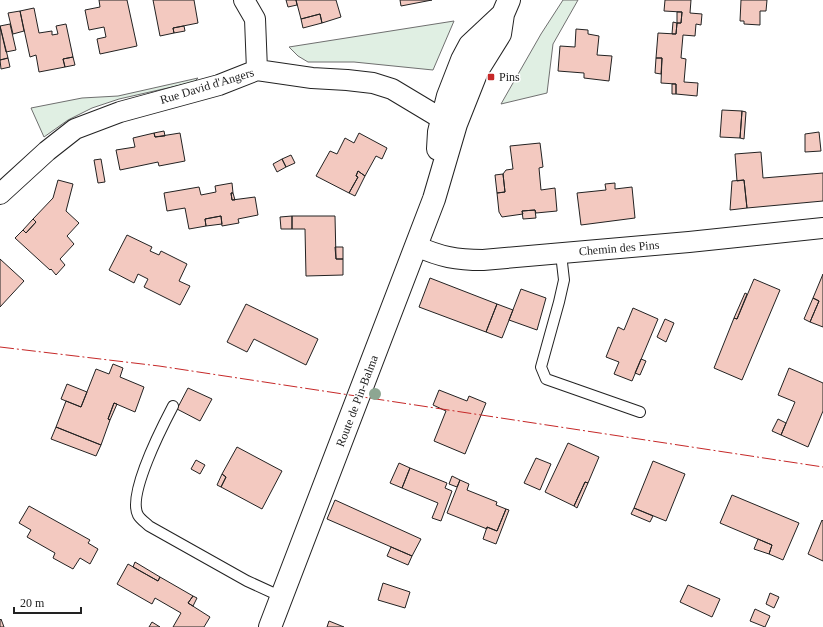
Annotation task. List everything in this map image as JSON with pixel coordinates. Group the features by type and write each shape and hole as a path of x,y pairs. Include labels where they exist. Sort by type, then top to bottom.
{"street":[{"path":"244,0 255,19 257,70"},
{"name":"Route de Pin-Balma","path":"270,627 439,185 441,174 438,148 439,132 449,121 500,34 506,7"},
{"name":"Rue David d'Angers","path":"0,194 47,151 75,129 120,112 219,85 257,70 312,78 373,83 392,89 449,121"},
{"name":"Chemin des Pins","path":"416,246 446,257 462,260 561,254 823,228"}],"lane":[{"path":"561,254 564,280 541,367 546,378 640,412"},
{"path":"173,406 163,425 140,480 135,499 138,516 149,526 247,581 282,597"}],"green space":[{"path":"563,0 578,0 553,44 547,93 501,104 541,34"},
{"path":"454,21 433,70 354,62 308,62 298,56 289,47"},
{"path":"198,78 194,82 119,99 92,108 68,120 44,137 31,108 82,98 118,96"}],"building":[{"path":"99,0 127,0 137,46 100,54 97,39 106,37 104,27 89,30 85,10 100,7"},
{"path":"153,0 194,0 198,23 173,28 174,33 160,36"},
{"path":"286,0 296,0 297,5 288,7"},
{"path":"296,0 336,0 341,17 322,23 320,14 301,19"},
{"path":"400,0 432,0 401,6"},
{"path":"665,0 691,0 690,13 702,14 701,25 696,24 695,36 683,35 681,58 686,59 684,82 698,83 697,96 676,94 676,84 661,83 662,58 656,58 658,33 676,34 677,23 681,23 682,12 664,11"},
{"path":"741,0 767,0 766,11 760,11 760,25 744,24 744,21 740,21"},
{"path":"34,8 39,33 52,31 52,35 58,34 56,26 66,24 73,57 63,59 65,67 39,72 36,55 30,57 20,11"},
{"path":"20,11 24,31 13,34 8,13"},
{"path":"677,12 682,12 681,23 677,23"},
{"path":"320,14 322,23 303,28 301,19"},
{"path":"673,22 677,23 676,34 672,34"},
{"path":"10,24 16,50 6,52 0,26"},
{"path":"0,26 8,58 0,60"},
{"path":"184,26 185,31 174,33 173,28"},
{"path":"576,29 588,30 588,34 599,36 597,55 612,56 609,81 584,78 584,73 558,71 560,46 575,47"},
{"path":"73,57 75,65 65,67 63,59"},
{"path":"8,58 10,67 1,69 0,60"},
{"path":"656,58 662,58 661,74 655,73"},
{"path":"672,84 676,84 676,94 672,94"},
{"path":"722,110 742,111 740,138 720,137"},
{"path":"742,111 746,112 744,139 740,138"},
{"path":"164,131 165,136 155,137 154,133"},
{"path":"819,132 821,151 805,152 805,134"},
{"path":"154,133 155,137 180,133 185,161 159,166 158,162 120,170 116,150 135,147 133,138"},
{"path":"359,133 387,148 382,159 376,156 365,176 358,171 356,176 358,177 349,193 316,176 330,151 337,154 345,138 354,143"},
{"path":"540,143 543,167 539,168 541,190 555,188 557,211 536,213 535,210 522,211 523,214 502,217 499,212 497,193 505,192 503,174 506,170 513,169 510,146"},
{"path":"761,152 763,178 823,173 823,201 747,208 744,180 737,181 735,154"},
{"path":"291,155 295,163 286,167 282,159"},
{"path":"101,159 105,182 98,183 94,160"},
{"path":"282,159 286,167 277,172 273,164"},
{"path":"358,171 365,176 355,196 349,193 358,177 356,176"},
{"path":"503,174 505,192 497,193 495,175"},
{"path":"58,180 73,184 66,211 79,223 67,236 74,244 60,259 65,265 56,275 15,238 23,230 26,233 36,222 33,219 53,198"},
{"path":"744,180 747,208 730,210 732,181"},
{"path":"232,183 232,200 255,197 258,215 238,219 239,223 222,226 221,216 205,219 206,226 189,229 185,208 167,211 164,193 199,187 201,195 216,192 215,186"},
{"path":"615,183 615,189 632,187 635,218 581,225 577,193 606,190 605,184"},
{"path":"231,193 233,193 235,200 232,200"},
{"path":"535,210 536,218 523,219 522,211"},
{"path":"221,216 222,224 206,226 205,219"},
{"path":"292,216 292,229 281,229 280,217"},
{"path":"292,216 335,216 336,259 343,259 343,275 306,276 305,229 292,229"},
{"path":"33,219 36,222 26,233 23,230"},
{"path":"127,235 152,247 150,251 159,255 161,251 187,264 179,281 190,286 180,305 144,287 148,279 138,274 134,283 109,270"},
{"path":"335,247 343,247 343,259 336,259"},
{"path":"0,259 24,281 0,307"},
{"path":"823,274 823,327 810,322 819,301 813,298"},
{"path":"430,278 497,304 486,332 419,307"},
{"path":"754,279 780,290 742,380 714,368 734,318 737,319"},
{"path":"521,289 546,298 537,330 509,320"},
{"path":"745,293 747,294 737,319 734,318"},
{"path":"813,298 819,301 810,322 804,319"},
{"path":"246,304 318,339 306,365 254,339 247,352 227,342"},
{"path":"497,304 513,310 502,338 486,332"},
{"path":"633,308 658,319 632,381 614,374 619,362 606,357 618,327 624,330"},
{"path":"665,319 674,323 666,342 657,337"},
{"path":"641,359 646,361 640,375 635,373"},
{"path":"113,364 123,368 120,377 144,387 135,412 114,403 108,419 110,420 101,445 56,427 66,401 81,407 96,369 109,374"},
{"path":"789,368 823,383 823,411 808,447 781,435 795,402 778,395"},
{"path":"67,384 87,392 81,407 61,399"},
{"path":"188,388 212,399 200,421 177,409"},
{"path":"439,390 467,401 469,396 486,403 465,454 434,441 446,411 433,405"},
{"path":"114,403 117,404 110,420 108,419"},
{"path":"778,419 786,423 781,435 772,431"},
{"path":"56,427 101,445 96,456 51,439"},
{"path":"568,443 599,457 588,483 585,482 574,506 545,492"},
{"path":"237,447 282,471 262,509 221,487 226,477 222,474"},
{"path":"536,458 551,464 540,490 524,483"},
{"path":"196,460 205,465 200,474 191,469"},
{"path":"653,461 685,474 666,521 634,508"},
{"path":"399,463 410,468 402,488 390,483"},
{"path":"410,468 447,483 445,488 452,491 441,521 432,518 438,503 402,488"},
{"path":"222,474 226,477 221,487 217,485"},
{"path":"452,476 460,480 457,487 449,484"},
{"path":"460,480 469,484 467,490 497,502 496,505 506,509 497,531 487,527 487,529 447,513"},
{"path":"585,482 588,483 577,508 574,506"},
{"path":"732,495 799,523 783,560 769,554 772,545 720,523"},
{"path":"335,500 421,539 412,556 327,519"},
{"path":"29,506 90,540 88,543 98,549 90,564 80,558 73,569 53,558 55,553 27,537 31,530 19,523"},
{"path":"634,508 653,516 650,522 631,514"},
{"path":"506,509 509,510 496,544 483,539 487,527 497,531"},
{"path":"822,520 823,521 823,561 808,554"},
{"path":"758,539 772,545 769,554 754,549"},
{"path":"391,547 412,556 408,565 387,556"},
{"path":"135,562 160,577 158,581 133,567"},
{"path":"128,564 158,581 160,577 193,596 188,603 210,617 204,627 173,627 181,613 155,598 152,604 117,584"},
{"path":"383,583 410,592 405,608 378,600"},
{"path":"688,585 720,599 712,617 680,602"},
{"path":"770,593 779,597 774,608 766,604"},
{"path":"193,596 197,598 193,606 188,603"},
{"path":"755,609 770,616 765,627 750,621"},
{"path":"1,619 4,627 0,627"},
{"path":"329,621 344,627 327,627"},
{"path":"152,622 160,627 149,627"}],"power":[{"path":"0,347 159,366 823,467"}],"place":[{"name":"Pins","path":"491,77"}]}
